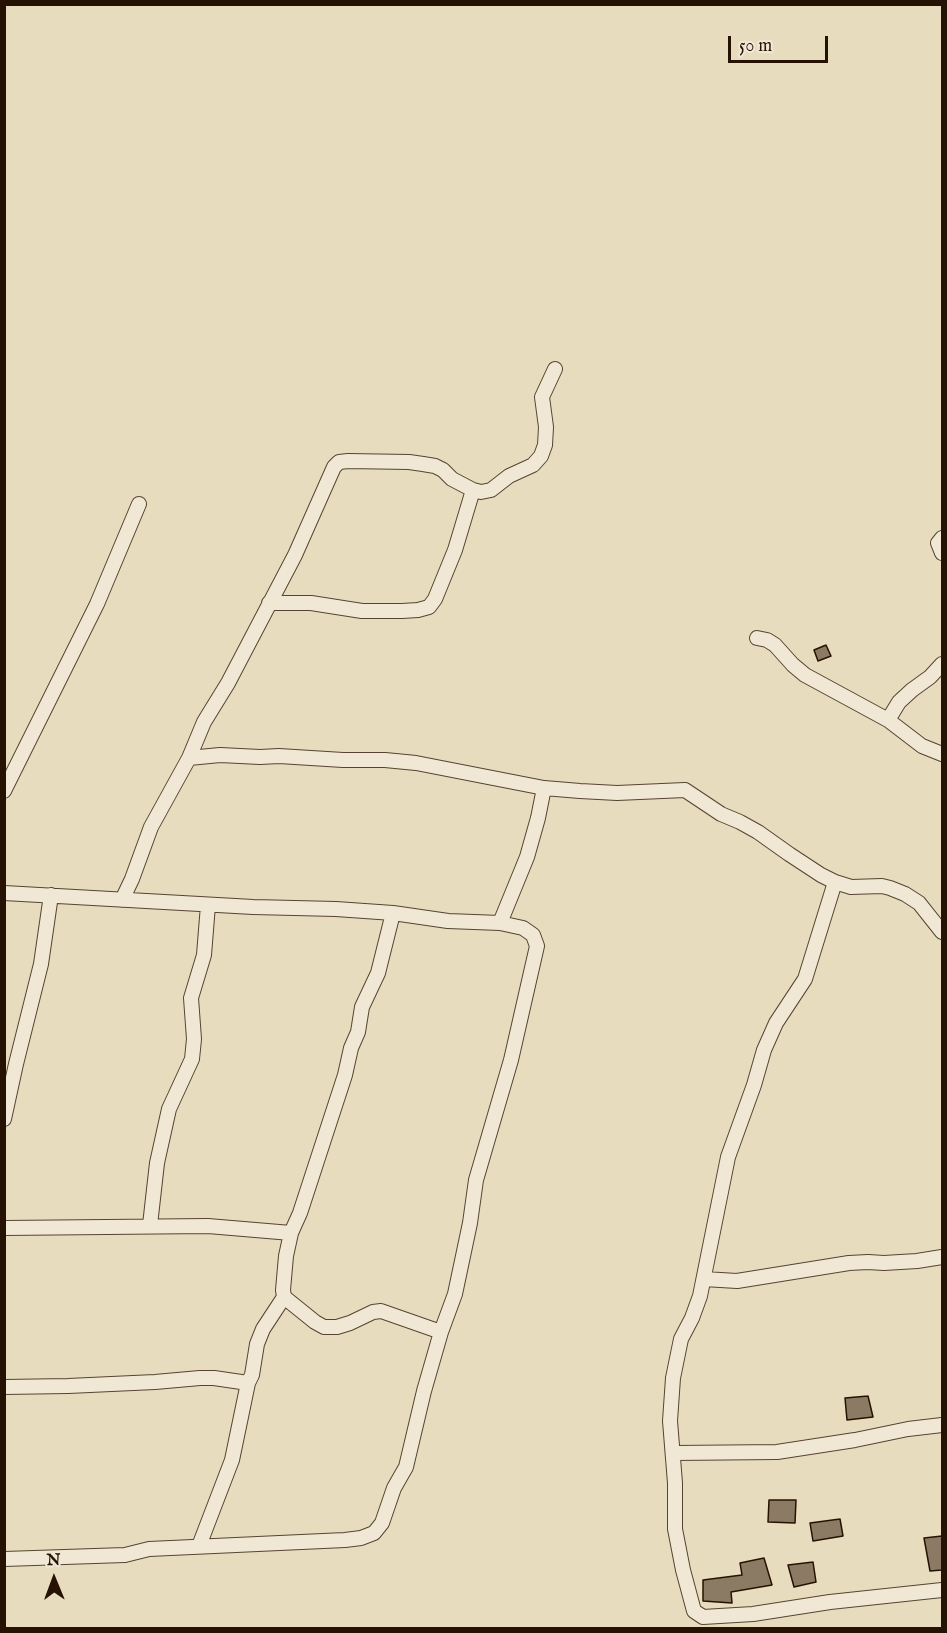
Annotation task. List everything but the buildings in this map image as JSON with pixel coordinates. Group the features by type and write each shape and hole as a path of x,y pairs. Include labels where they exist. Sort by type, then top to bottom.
{"street":[{"path":"122,900 136,871 151,828 189,758 204,722 228,683 295,555 334,467 339,462 348,461 409,462 435,466 452,479 473,490 481,492 491,490 509,476 534,465 541,456 545,445 546,427 542,397 555,369"},
{"path":"269,603 311,603 362,611 402,611 429,607 435,599 455,550 473,490"},
{"path":"4,791 97,604 139,504"},
{"path":"942,538 938,546 942,553"},
{"path":"757,638 775,645 805,675 888,720 922,746 942,754"},
{"path":"888,720 899,702 942,664"},
{"path":"189,758 219,755 385,760 427,765 544,788 617,793 685,790 721,814 758,832 835,882 851,887 882,886 905,894 919,903 942,932"},
{"path":"500,923 527,857 544,788"},
{"path":"835,882 805,979 776,1023 768,1041 728,1157 700,1296 681,1339 673,1378 670,1421 674,1453 675,1529 694,1611 703,1617 753,1614 830,1602 942,1590"},
{"path":"4,893 336,909 393,913 448,921 500,923 522,928 533,935 537,946 511,1060 476,1180 470,1223 455,1294 424,1391 406,1467 394,1488 382,1523 374,1533 361,1538 345,1540 149,1549 125,1556 4,1559"},
{"path":"4,1119 10,1064 41,964 51,895"},
{"path":"150,1225 157,1163 170,1109 192,1059 194,1039 191,998 204,955 208,904"},
{"path":"199,1546 232,1461 257,1344 263,1329 284,1297 285,1267 291,1233 300,1213 345,1075 351,1048 358,1032 362,1006 378,974 393,913"},
{"path":"4,1228 208,1226 291,1233"},
{"path":"704,1279 737,1281 849,1263 895,1263 942,1257"},
{"path":"284,1297 315,1322 324,1326 337,1327 381,1311 441,1332"},
{"path":"4,1387 144,1383 200,1378 248,1383"},
{"path":"674,1453 777,1452 942,1425"}]}
